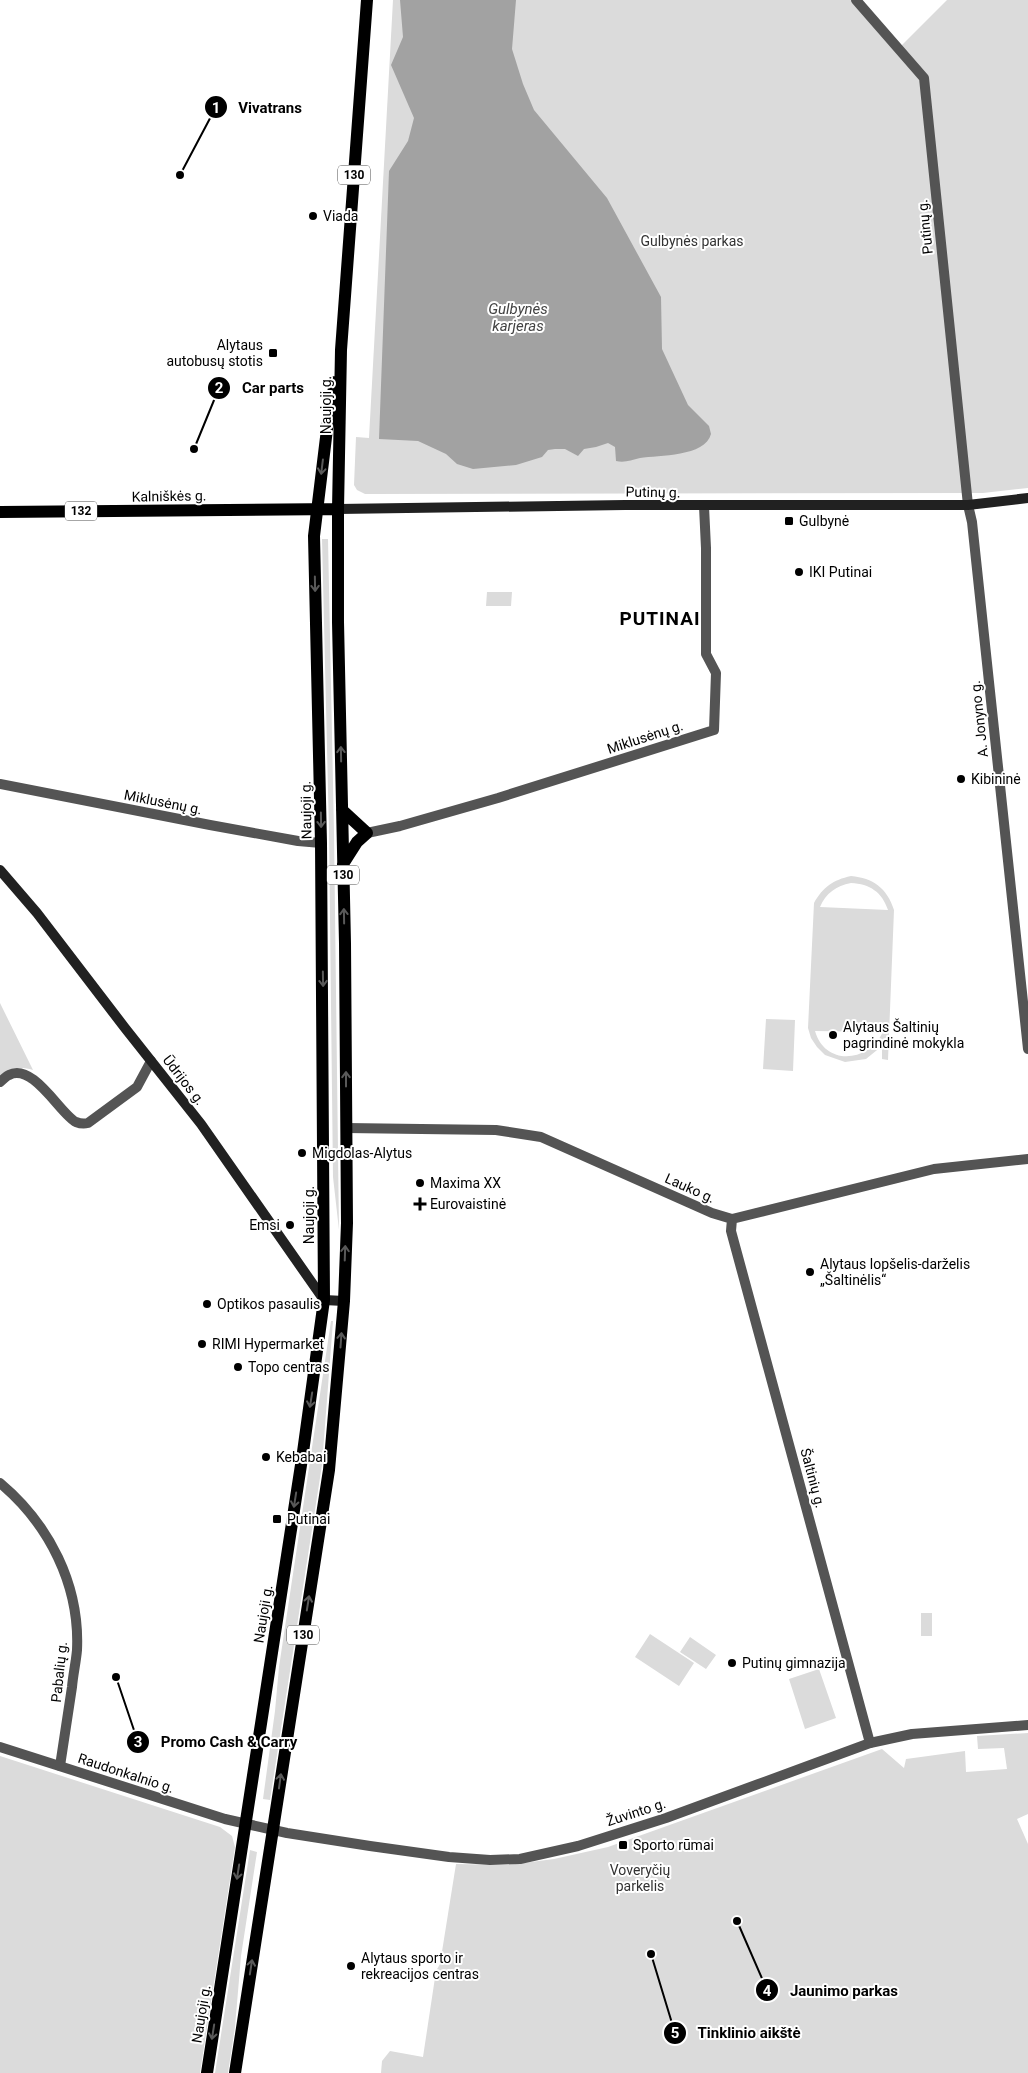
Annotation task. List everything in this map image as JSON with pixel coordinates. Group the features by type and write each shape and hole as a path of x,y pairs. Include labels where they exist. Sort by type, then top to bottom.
{"main road":[{"name":"Naujoji g.","path":"235,2073 329,1470 344,1301 346,1128 338,509 341,350 367,0"},
{"name":"Naujoji g.","path":"207,2073 303,1452 324,1300 321,843 314,536 328,421 341,350"},
{"name":"Putinų g.","path":"338,509 625,505 968,505 1028,498"},
{"name":"Kalniškės g.","path":"0,512 338,509"},
{"path":"342,810 367,833 357,842 343,864"},
{"name":"Ūdrijos g.","path":"0,870 37,913 213,1140 324,1300"},
{"path":"324,1300 344,1301"}],"street":[{"name":"Putinų g.","path":"856,0 924,78 968,505"},
{"name":"A. Jonyno g.","path":"968,505 972,522 1028,1050"},
{"name":"Miklusėnų g.","path":"367,833 400,826 498,798 714,730 716,673 706,654 704,506"},
{"name":"Miklusėnų g.","path":"0,784 210,825 321,843"},
{"path":"0,1082 9,1074 16,1073 25,1076 44,1088 74,1122 81,1124 88,1123 131,1094 137,1087 151,1061"},
{"name":"Lauko g.","path":"346,1128 496,1130 541,1137 712,1213 732,1219"},
{"path":"732,1219 934,1169 1028,1159"},
{"name":"Šaltinių g.","path":"732,1219 732,1231 870,1743"},
{"name":"Pabalių g.","path":"0,1483 26,1509 45,1533 60,1559 75,1606 77,1649 60,1766"},
{"name":"Žuvinto g.","path":"245,1823 273,1830 449,1857 490,1860 520,1859 578,1846 666,1818 870,1743 912,1734 1028,1725"},
{"name":"Raudonkalnio g.","path":"0,1746 220,1818 245,1823"}],"green space":[{"name":"Gulbynės parkas","path":"393,0 852,0 896,51 947,0 1028,0 1028,488 983,493 365,494 357,490 354,485 356,437 369,438"},
{"path":"322,539 328,539 339,1230 333,1177 329,832"},
{"path":"487,592 512,592 511,606 486,606"},
{"path":"851,876 859,877 872,882 883,890 894,910 888,1060 882,1059 882,1046 866,1059 845,1062 825,1055 811,1038 808,1028 814,903 825,888","holes":["851,883 864,885 874,890 882,898 888,910 820,907 832,891","815,1031 882,1032 883,1032 867,1050 858,1055 847,1056 837,1055 828,1050 820,1042"]},
{"path":"0,1003 33,1070 16,1069 0,1078"},
{"path":"766,1019 795,1020 793,1071 763,1069"},
{"path":"331,1321 333,1321 322,1465 270,1800 263,1799 279,1667"},
{"path":"921,1613 932,1613 932,1636 921,1636"},
{"path":"650,1634 694,1663 679,1686 635,1657"},
{"path":"690,1637 716,1655 706,1669 680,1652"},
{"path":"819,1669 836,1718 805,1729 789,1679"},
{"name":"Voveryčių parkelis","path":"1028,1733 1028,1814 1017,1819 1028,1844 1028,2073 381,2073 382,2061 390,2051 423,2057 436,1971 440,1964 456,1864 508,1865 554,1859 608,1847 882,1749 904,1768 906,1759 965,1751 966,1772 1007,1769 1004,1748 978,1749 977,1736"},
{"path":"0,1756 220,1827 232,1836 235,1847 200,2073 0,2073"},
{"path":"250,1850 257,1852 241,1956 235,2027 228,2073 215,2073"}],"water":[{"name":"Gulbynės karjeras","path":"400,0 516,0 512,49 523,84 534,110 607,198 661,297 662,349 688,405 709,426 711,434 707,442 700,447 680,454 619,462 616,461 615,447 608,443 584,449 578,456 565,449 555,449 548,450 542,457 516,465 473,469 457,464 446,454 418,441 379,439 389,171 408,141 414,118 391,65 403,37"}],"place":[{"name":"Vivatrans","path":"180,175"},
{"name":"Viada","path":"313,216"},
{"name":"Alytaus autobusų stotis","path":"273,353"},
{"name":"Car parts","path":"194,449"},
{"name":"Gulbynė","path":"789,521"},
{"name":"IKI Putinai","path":"799,572"},
{"name":"Kibininė","path":"961,779"},
{"name":"Alytaus Šaltinių pagrindinė mokykla","path":"833,1035"},
{"name":"Migdolas-Alytus","path":"302,1153"},
{"name":"Maxima XX","path":"420,1183"},
{"name":"Eurovaistinė","path":"420,1204"},
{"name":"Emsi","path":"290,1225"},
{"name":"Alytaus lopšelis-darželis „Šaltinėlis“","path":"810,1272"},
{"name":"Optikos pasaulis","path":"207,1304"},
{"name":"RIMI Hypermarket","path":"202,1344"},
{"name":"Topo centras","path":"238,1367"},
{"name":"Kebabai","path":"266,1457"},
{"name":"Putinai","path":"277,1519"},
{"name":"Putinų gimnazija","path":"732,1663"},
{"name":"Promo Cash & Carry","path":"116,1677"},
{"name":"Sporto rūmai","path":"623,1845"},
{"name":"Jaunimo parkas","path":"737,1921"},
{"name":"Tinklinio aikštė","path":"651,1954"},
{"name":"Alytaus sporto ir rekreacijos centras","path":"351,1966"}],"district":[{"name":"PUTINAI","path":"660,618"}]}
